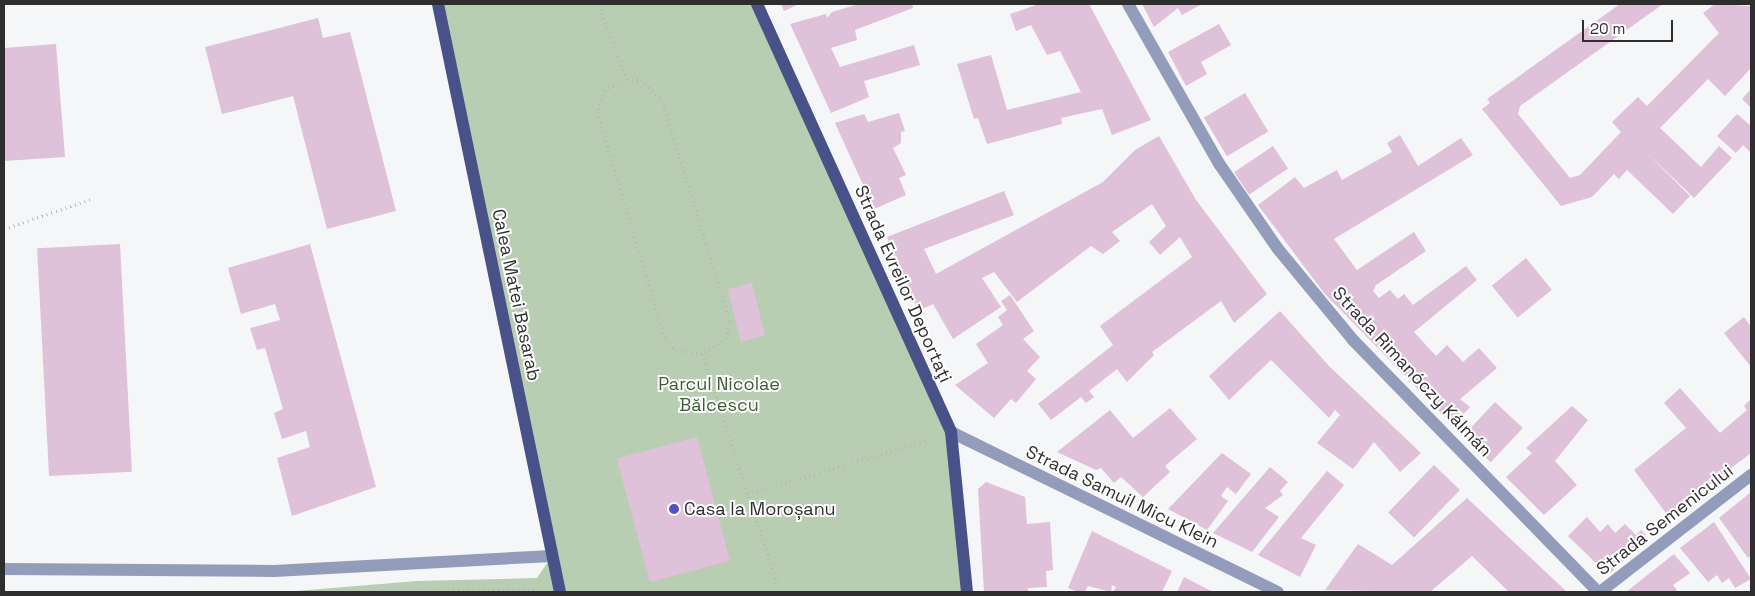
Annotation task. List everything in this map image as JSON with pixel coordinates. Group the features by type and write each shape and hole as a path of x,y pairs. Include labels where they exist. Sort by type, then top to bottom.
{"main road":[{"name":"Calea Matei Basarab","path":"438,4 560,592"},
{"name":"Strada Evreilor Deportaţi","path":"758,4 951,432 967,592"}],"street":[{"name":"Strada Rimanóczy Kálmán","path":"1128,4 1220,164 1278,249 1353,340 1599,592"},
{"name":"Strada Samuil Micu Klein","path":"951,432 1278,592"},
{"name":"Strada Semenicului","path":"1599,592 1751,475"},
{"path":"4,569 274,571 552,556"}],"path":[{"path":"598,4 626,78"},
{"path":"626,78 641,80 662,100 730,322 726,337 702,354 676,350 666,340 597,112 605,90 626,78"},
{"path":"4,228 92,199"},
{"path":"702,354 780,592"},
{"path":"747,494 951,432"},
{"path":"332,592 540,589"}],"green space":[{"name":"Parcul Nicolae Bălcescu","path":"438,4 757,4 951,432 967,592 284,592 417,581 537,578 552,556"}],"building":[{"path":"781,4 799,4 784,11"},
{"path":"859,4 912,4 913,8 855,30 857,40 831,48 840,67 914,45 920,65 864,81 869,97 831,113 790,24 826,14 827,18 832,12"},
{"path":"1039,4 1089,4 1151,120 1112,135 1102,109 1061,118 1062,124 987,144 978,118 974,119 957,64 991,55 1007,110 1081,92 1060,51 1047,55 1031,25 1016,31 1010,14"},
{"path":"1142,4 1202,4 1182,15 1178,8 1154,27"},
{"path":"1620,4 1663,4 1520,106 1518,114 1570,178 1580,175 1621,132 1612,122 1638,97 1647,106 1719,33 1703,13 1715,4 1751,6 1751,68 1725,96 1708,79 1660,128 1701,167 1719,146 1732,158 1694,198 1645,151 1690,196 1673,214 1627,170 1619,179 1614,174 1592,197 1561,206 1482,109 1490,103 1487,99"},
{"path":"318,18 323,38 350,32 396,211 327,229 293,96 222,114 205,47"},
{"path":"1219,24 1231,45 1201,62 1207,74 1186,86 1168,52"},
{"path":"56,44 65,157 4,161 4,48"},
{"path":"1751,89 1751,108 1742,99"},
{"path":"1245,93 1268,132 1227,156 1204,118"},
{"path":"899,113 905,131 901,132 901,143 893,148 906,175 899,178 906,195 874,209 835,123 864,114 868,122"},
{"path":"1737,114 1751,126 1751,153 1743,145 1736,153 1717,136"},
{"path":"1400,135 1418,166 1461,138 1473,155 1334,239 1357,270 1414,232 1426,251 1376,285 1373,291 1379,298 1390,290 1398,299 1404,294 1413,305 1466,266 1477,280 1414,332 1436,356 1447,345 1463,362 1479,348 1497,368 1460,399 1470,407 1453,425 1324,293 1258,205 1295,177 1304,188 1337,170 1342,180 1392,152 1387,143"},
{"path":"1159,136 1196,200 1267,294 1234,323 1221,301 1152,352 1154,355 1127,382 1117,369 1089,391 1094,397 1086,403 1081,397 1051,420 1038,404 1113,345 1100,326 1192,257 1180,237 1160,255 1149,242 1166,226 1152,204 1112,232 1120,241 1103,254 1091,246 1017,302 994,272 982,278 1001,307 953,339 933,304 918,311 887,237 1004,191 1014,215 924,249 936,274 1103,182 1135,150"},
{"path":"1273,146 1288,168 1249,195 1234,172"},
{"path":"120,244 132,472 49,476 37,248"},
{"path":"310,244 376,487 292,516 277,458 310,447 306,431 282,439 274,413 283,409 265,348 257,350 250,328 280,320 275,304 241,314 228,268"},
{"path":"1526,258 1552,290 1518,318 1492,286"},
{"path":"752,283 765,335 741,341 728,289"},
{"path":"1010,295 1034,331 1023,339 1040,357 1027,371 1036,379 1016,403 1011,399 994,418 955,385 988,363 976,344 1003,325 998,317 1007,310 1001,301"},
{"path":"1280,311 1329,366 1421,453 1400,472 1374,442 1353,469 1317,443 1340,415 1335,410 1329,418 1271,360 1229,400 1209,376"},
{"path":"1744,317 1751,327 1751,367 1724,333"},
{"path":"1680,388 1720,433 1747,410 1744,406 1751,399 1751,453 1668,516 1634,470 1686,428 1664,403"},
{"path":"1495,402 1523,428 1491,462 1463,436"},
{"path":"1572,406 1588,420 1555,461 1577,485 1544,515 1506,477 1532,453 1526,448"},
{"path":"1170,408 1197,439 1165,466 1170,472 1143,497 1121,477 1114,483 1101,468 1096,470 1057,452 1110,410 1133,438"},
{"name":"Casa la Moroșanu","path":"697,437 730,561 650,582 617,458"},
{"path":"1222,453 1251,474 1236,494 1227,487 1221,496 1228,501 1207,530 1168,509"},
{"path":"1434,465 1460,490 1414,537 1388,512"},
{"path":"1270,467 1288,482 1280,491 1283,495 1265,508 1279,517 1252,552 1213,533"},
{"path":"1327,471 1344,485 1301,538 1316,545 1300,577 1258,555"},
{"path":"986,482 1025,497 1027,524 1050,522 1053,570 1046,571 1047,587 1028,588 1028,592 984,592 978,489"},
{"path":"1751,492 1751,555 1748,558 1719,518"},
{"path":"1467,498 1567,592 1509,592 1472,556 1430,592 1325,590 1358,544 1392,565"},
{"path":"1587,517 1600,532 1608,524 1615,533 1625,524 1636,535 1641,530 1646,535 1640,540 1643,544 1611,572 1604,571 1568,536"},
{"path":"1714,522 1751,579 1735,588 1729,578 1722,583 1717,575 1708,582 1680,548"},
{"path":"1092,531 1172,571 1162,592 1113,592 1116,587 1112,585 1111,592 1088,586 1085,592 1078,592 1068,588"},
{"path":"1674,554 1690,573 1673,585 1678,592 1626,592"},
{"path":"1184,577 1213,592 1177,592"}],"place":[{"name":"Casa la Moroșanu","path":"674,509"}]}
